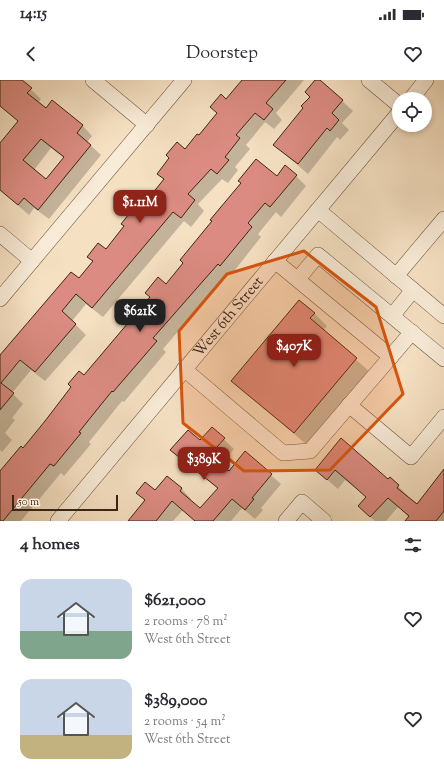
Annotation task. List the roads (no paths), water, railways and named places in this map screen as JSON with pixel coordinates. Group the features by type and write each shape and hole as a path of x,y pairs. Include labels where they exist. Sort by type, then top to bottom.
{"street":[{"path":"93,80 147,125"},
{"path":"0,299 184,80"},
{"path":"369,80 392,99"},
{"path":"416,92 426,80"},
{"name":"West 6th Street","path":"58,521 392,121"},
{"path":"318,210 444,316"},
{"path":"396,276 444,219"},
{"path":"0,234 32,261"},
{"path":"298,279 318,255 444,358"},
{"path":"275,261 391,357"},
{"path":"392,316 413,290"},
{"path":"184,369 283,453 310,451 412,332"},
{"path":"349,405 411,457 444,417"},
{"path":"286,521 302,502 324,521"}]}
